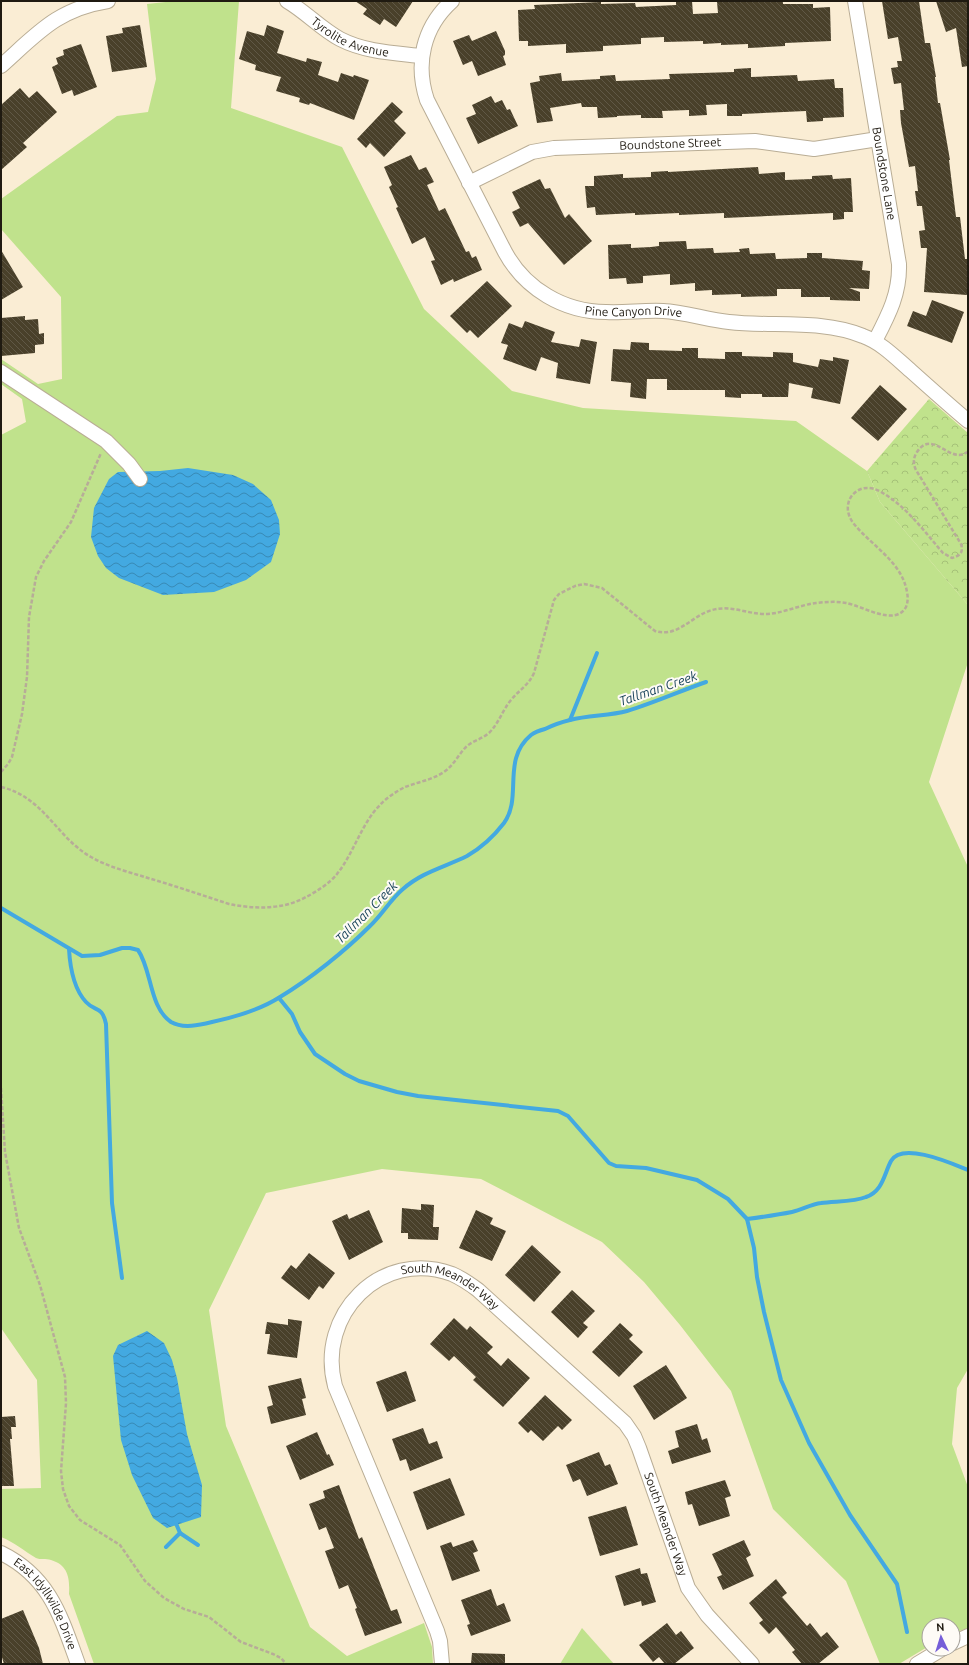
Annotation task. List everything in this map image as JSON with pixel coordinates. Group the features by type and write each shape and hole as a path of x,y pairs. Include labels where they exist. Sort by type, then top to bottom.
{"street":[{"path":"1,66 58,18 82,6 108,1"},
{"name":"Tyrolite Avenue","path":"287,1 332,34 350,44 373,50 421,56"},
{"path":"421,56 433,25 440,14 452,1"},
{"name":"Boundstone Lane","path":"855,1 900,276 896,298 874,341"},
{"name":"Pine Canyon Drive","path":"421,56 421,81 427,100 505,252 513,266 528,283 557,302 580,309 599,312 665,311 729,322 830,327 852,332 874,341 887,350 968,421"},
{"name":"Boundstone Street","path":"469,183 532,152 554,148 756,141 814,149 878,139"},
{"path":"1,372 106,441 130,464 140,479"},
{"name":"South Meander Way","path":"442,1664 440,1641 437,1631 335,1386 331,1370 331,1354 334,1336 343,1314 352,1301 363,1290 379,1279 395,1272 412,1269 430,1269 451,1274 478,1290 584,1385 625,1424 634,1436 644,1462 688,1588 708,1615 752,1664"},
{"name":"East Idyllwilde Drive","path":"1,1553 18,1562 34,1577 51,1598 60,1615 78,1664"},
{"path":"917,1664 929,1657"}],"path":[{"path":"1,772 12,757 22,714 27,677 29,617 36,577 44,560 71,522 106,441"},
{"path":"1,787 16,793 42,809 71,843 92,858 109,865 234,905 261,907 290,904 305,898 337,875 362,830 380,804 404,787 432,779 445,772 467,746 481,739 496,725 510,700 529,682 534,673 554,600 567,589 584,584 602,588 656,631 664,634 673,632 705,612 726,608 763,614 804,605 831,602 858,606 891,617 902,612 907,606 908,598 903,581 894,564 854,524 849,516 848,502 855,493 862,489 870,487 875,488 899,504 943,553 952,558 956,557 962,551 961,544 916,470 914,460 921,447 928,444 935,445 954,454 960,455 968,452"},
{"path":"1,1088 6,1152 19,1228 40,1285 65,1377 66,1403 61,1475 63,1489 69,1506 80,1520 120,1545 146,1581 164,1598 184,1609 209,1617 241,1642 273,1654 281,1658 286,1664"}],"green space":[{"path":"175,1 239,1 231,108 342,147 424,309 512,391 583,408 796,421 867,471 880,502 968,605 968,662 929,782 968,867 968,1369 957,1388 952,1444 968,1487 968,1628 961,1630 961,1617 921,1617 921,1651 899,1664 880,1664 846,1581 773,1509 731,1391 680,1325 644,1282 602,1242 481,1179 382,1169 266,1193 209,1310 226,1426 310,1627 347,1656 424,1623 432,1647 433,1664 94,1664 69,1594 67,1573 57,1562 36,1558 15,1544 1,1537 1,1489 41,1488 37,1380 1,1328 1,435 26,422 22,399 1,384 1,359 38,384 62,379 61,297 1,229 1,199 117,116 148,112 156,79 147,4"},
{"path":"929,399 968,433 968,605 880,502 867,471"},
{"path":"582,1628 614,1664 560,1664"}],"water":[{"path":"188,468 233,475 253,484 271,500 279,520 280,534 271,562 246,580 214,592 163,595 119,578 106,568 98,556 91,537 94,508 109,479 118,472 160,471"},
{"path":"147,1331 164,1343 172,1360 177,1378 187,1434 202,1485 201,1517 167,1528 153,1518 132,1475 121,1440 113,1356 118,1345"}],"building":[{"path":"355,1 413,1 396,27 384,19 380,25 363,14 367,9"},
{"path":"692,1 693,14 718,13 717,2 783,1 783,4 813,4 813,8 830,7 831,41 785,43 785,46 748,48 748,44 703,44 703,41 664,42 664,37 641,38 641,44 603,46 603,51 566,53 566,44 528,46 528,41 519,41 518,10 535,9 534,5 601,2 601,4 635,3 636,7 676,5 676,2"},
{"path":"882,1 919,1 925,43 930,43 936,77 938,103 940,103 950,160 956,217 960,217 965,259 968,259 967,295 924,292 927,248 921,248 919,231 925,230 922,206 917,206 915,191 918,191 915,166 909,167 901,123 900,110 904,110 901,83 894,84 891,68 898,67 897,61 902,61 898,37 888,39"},
{"path":"936,1 968,1 968,66 962,67 956,28 946,32"},
{"path":"140,25 147,67 112,72 106,36 123,33 122,28"},
{"path":"267,25 284,31 277,53 306,62 307,58 322,62 318,75 338,82 341,73 353,77 354,75 369,80 354,120 310,103 309,105 299,102 300,98 276,91 281,77 255,70 256,65 239,59 247,31 264,36"},
{"path":"496,31 505,51 505,55 503,56 506,65 478,76 472,61 463,65 453,41 469,35 472,41"},
{"path":"81,44 97,87 74,96 72,90 62,94 52,67 58,64 56,58 64,55 63,50"},
{"path":"751,68 751,77 797,75 798,81 834,79 835,88 843,88 844,117 823,118 823,121 807,122 806,111 727,116 727,104 706,105 707,115 689,116 689,110 662,111 663,118 641,118 641,115 598,118 597,107 582,107 581,103 550,108 553,121 537,123 530,83 540,81 539,76 561,73 562,81 600,79 600,76 615,75 616,81 670,79 669,74 734,72 734,69"},
{"path":"20,88 29,98 37,91 57,112 23,143 27,147 1,170 1,105"},
{"path":"491,96 495,103 502,100 507,110 510,109 518,126 478,144 466,118 476,114 472,105"},
{"path":"392,102 403,112 394,121 406,133 384,157 370,143 366,148 357,139"},
{"path":"411,155 419,170 426,167 434,182 427,185 439,211 445,208 466,252 469,251 472,258 476,256 482,270 454,282 453,279 441,285 431,261 435,260 425,237 412,244 396,208 398,207 389,187 392,185 384,167"},
{"path":"758,167 759,174 785,172 785,180 812,179 812,176 832,175 833,179 851,178 853,212 844,212 844,219 833,220 833,213 724,218 724,213 635,215 635,213 596,215 595,207 587,208 585,186 594,186 594,176 623,174 623,178 651,177 651,172"},
{"path":"540,179 545,189 550,188 565,218 569,214 592,241 564,265 528,223 520,227 512,212 520,208 512,192"},
{"path":"686,241 687,249 713,248 714,253 740,252 739,249 749,248 750,254 775,253 776,259 807,258 807,253 822,253 822,258 863,261 862,270 870,271 869,289 849,288 860,292 860,301 830,300 830,297 801,297 801,289 777,289 777,296 741,297 741,294 712,295 712,290 695,291 695,283 670,285 670,274 643,276 643,283 627,284 626,278 609,279 608,245 631,244 631,248 651,247 659,246 659,242"},
{"path":"1,250 23,287 1,300"},
{"path":"487,281 512,306 478,338 470,330 467,333 450,316"},
{"path":"932,300 964,312 952,343 907,326 913,311 926,316"},
{"path":"25,316 25,320 38,319 39,334 44,333 44,344 35,345 35,353 1,356 1,318"},
{"path":"525,321 555,332 551,342 579,347 581,339 597,342 590,384 556,378 558,363 541,357 536,371 503,359 508,345 501,343 509,323 522,328"},
{"path":"631,342 649,343 649,350 682,351 682,348 698,348 698,358 725,359 725,352 742,352 742,356 773,357 773,352 793,353 793,362 818,367 820,359 833,361 833,357 849,360 840,404 811,398 813,388 789,383 788,397 762,397 762,394 741,394 741,398 725,397 725,390 667,390 667,379 647,379 646,399 630,397 631,383 611,381 613,349 630,350"},
{"path":"880,385 907,409 878,441 851,418"},
{"path":"421,1204 434,1205 433,1227 439,1227 438,1240 408,1239 408,1233 401,1233 402,1208 421,1210"},
{"path":"369,1210 383,1242 349,1260 332,1221 347,1214 349,1219"},
{"path":"476,1210 493,1218 490,1224 506,1231 492,1261 459,1248"},
{"path":"532,1245 561,1272 534,1302 505,1275"},
{"path":"309,1253 335,1273 323,1289 319,1286 309,1300 281,1278 291,1265 296,1269"},
{"path":"572,1290 595,1311 583,1323 588,1327 578,1338 551,1312"},
{"path":"454,1318 467,1330 470,1326 493,1347 487,1353 501,1366 508,1358 530,1378 503,1407 473,1380 476,1377 454,1356 449,1361 430,1344"},
{"path":"288,1319 302,1321 297,1358 267,1354 270,1334 265,1334 267,1322 288,1325"},
{"path":"620,1323 633,1335 629,1339 643,1352 619,1377 592,1352"},
{"path":"666,1365 687,1398 654,1420 633,1386"},
{"path":"406,1371 416,1401 387,1412 376,1382"},
{"path":"301,1378 306,1398 302,1399 306,1415 271,1424 267,1407 273,1405 268,1386"},
{"path":"545,1395 572,1420 562,1430 558,1426 543,1441 531,1430 528,1433 518,1423"},
{"path":"15,1416 16,1427 11,1427 12,1439 10,1439 14,1486 1,1486 1,1417"},
{"path":"697,1424 702,1440 707,1438 711,1452 672,1464 668,1451 679,1447 675,1431"},
{"path":"423,1428 429,1444 437,1441 443,1458 410,1471 406,1459 400,1461 392,1439"},
{"path":"317,1432 327,1455 329,1454 334,1465 300,1480 286,1446"},
{"path":"599,1452 605,1466 610,1464 618,1484 587,1496 580,1479 573,1482 566,1465"},
{"path":"450,1478 465,1515 427,1530 413,1492"},
{"path":"725,1480 731,1496 725,1498 730,1516 699,1526 692,1504 688,1505 685,1492"},
{"path":"339,1485 359,1539 362,1537 391,1611 397,1609 402,1623 365,1636 355,1609 357,1608 348,1585 339,1589 325,1551 334,1548 326,1527 319,1530 309,1504 325,1498 323,1491"},
{"path":"626,1506 638,1545 600,1556 588,1517"},
{"path":"473,1540 478,1551 473,1553 480,1571 452,1581 440,1546 451,1542 453,1547"},
{"path":"744,1540 751,1555 746,1558 754,1576 723,1590 717,1577 722,1575 712,1554"},
{"path":"640,1568 641,1574 647,1573 656,1602 642,1606 641,1601 624,1606 615,1576"},
{"path":"776,1579 787,1593 782,1597 807,1626 810,1623 821,1637 827,1632 839,1647 818,1664 802,1664 792,1652 795,1650 776,1627 769,1634 759,1623 763,1620 749,1603"},
{"path":"491,1589 497,1606 504,1603 511,1621 471,1636 467,1625 470,1624 461,1600"},
{"path":"23,1610 39,1648 43,1664 4,1664 1,1654 1,1619"},
{"path":"667,1623 676,1635 681,1631 694,1648 674,1664 665,1664 659,1657 653,1662 639,1645"},
{"path":"472,1653 505,1654 505,1664 471,1664"}],"waterway":[{"path":"570,720 597,653"},
{"name":"Tallman Creek","path":"1,908 82,956 100,955 122,948 138,950 143,958 159,1007 171,1022 186,1026 197,1025 238,1015 272,1002 303,982 338,955 360,935 374,922 398,893 410,883 426,874 467,856 492,837 504,823 509,813 512,802 514,767 517,756 522,745 531,735 570,720 627,711 706,682"},
{"path":"69,949 71,970 75,984 86,1002 100,1011 106,1024 112,1203 122,1278"},
{"path":"279,998 292,1014 300,1032 315,1054 345,1074 359,1081 397,1092 418,1096 558,1111 568,1116 609,1163 616,1166 646,1168 697,1180 728,1199 747,1219 792,1212 826,1202 850,1201 866,1197 876,1191 880,1186 891,1161 897,1155 906,1153 916,1153 940,1159 968,1170"},
{"path":"747,1219 754,1248 757,1277 764,1312 781,1380 809,1443 850,1515 897,1584 907,1632"},
{"path":"166,1547 180,1533 175,1521"},
{"path":"180,1533 198,1545"}]}
